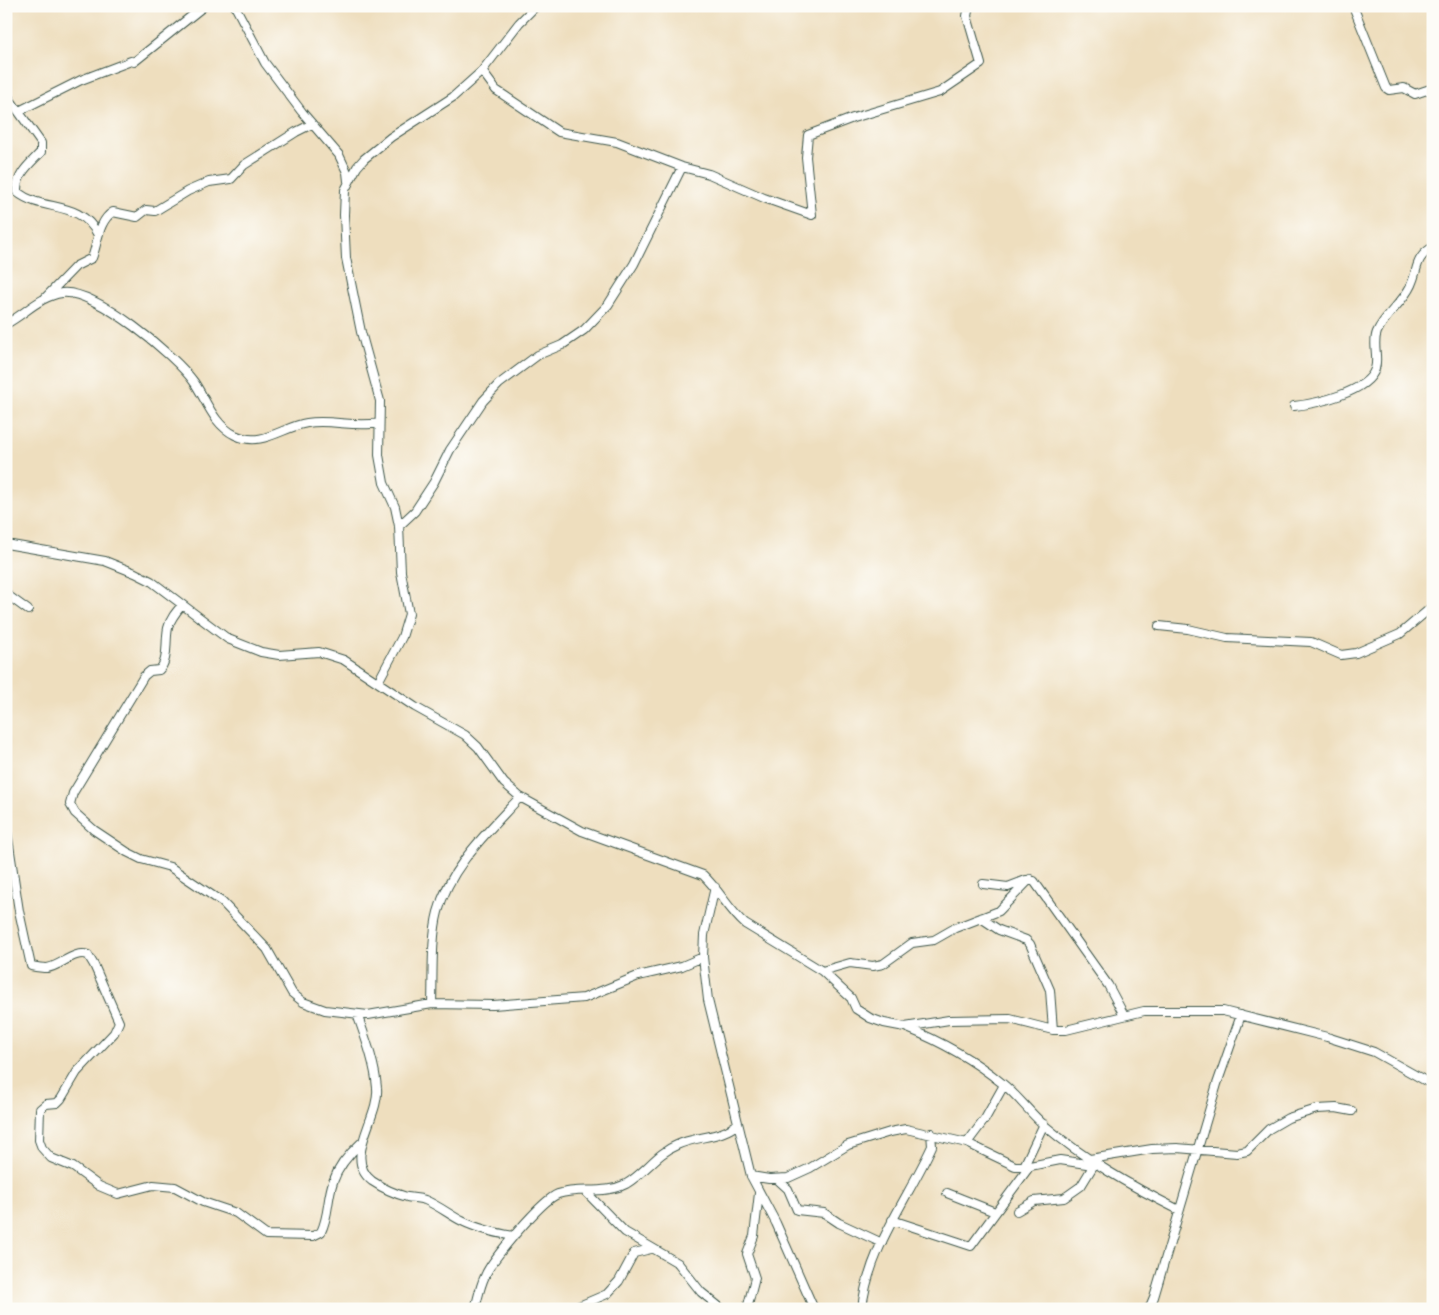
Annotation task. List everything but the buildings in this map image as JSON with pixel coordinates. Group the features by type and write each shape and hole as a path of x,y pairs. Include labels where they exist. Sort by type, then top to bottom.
{"street":[{"path":"19,111 82,80 133,61 204,6"},
{"path":"235,6 265,63 312,124 339,155 347,172 348,182 344,200 346,258 356,312 380,401 381,469 399,526 400,566 408,614 402,637 378,682"},
{"path":"348,182 364,159 391,137 453,98 482,71 536,6"},
{"path":"482,71 496,90 559,132 606,138 709,174 764,198 812,215 806,157 808,135 853,118 935,94 965,77 981,64 965,6"},
{"path":"967,16 969,6"},
{"path":"1353,6 1386,88 1389,90 1404,88 1415,94 1433,88"},
{"path":"6,94 41,143 41,152 22,172 16,184 17,192 24,198 72,210 84,216 98,235"},
{"path":"6,324 44,298 76,266 92,258 98,235 108,215 114,212 137,217 146,210 155,211 188,191 209,182 231,179 244,166 296,132 312,124"},
{"path":"399,526 415,511 434,482 450,450 482,401 499,384 532,359 562,345 584,330 608,305 634,264 682,166"},
{"path":"1294,406 1330,400 1369,379 1376,363 1375,342 1378,331 1407,293 1421,255 1433,247"},
{"path":"44,298 64,293 87,298 158,343 186,371 218,421 235,435 245,439 264,438 306,423 322,422 355,426 379,423"},
{"path":"6,544 105,561 151,580 210,627 241,645 261,652 279,655 319,652 332,655 356,666 415,707 465,735 478,747 504,783 520,798 582,831 692,869 703,875 715,887 736,916 745,924 822,970 851,998 856,1009 870,1018 905,1026 951,1049 1004,1085 1044,1124 1092,1162 1121,1180 1179,1210"},
{"path":"6,594 28,610"},
{"path":"182,604 170,620 165,664 159,670 150,671 144,676 73,793 70,802 71,806 94,830 127,852 170,867 232,910 244,926 267,949 292,993 303,1002 325,1010 368,1015 432,1004 493,1005 584,998 638,976 682,966 702,957"},
{"path":"1158,626 1188,629 1227,638 1311,642 1341,655 1356,652 1400,634 1433,606"},
{"path":"432,1004 436,921 446,889 479,843 520,798"},
{"path":"6,825 18,904 31,966 45,968 57,965 74,956 88,955 119,1022 114,1033 77,1072 61,1099 57,1103 46,1104 40,1109 39,1140 51,1158 73,1167 99,1186 118,1194 153,1186 175,1187 203,1202 236,1213 266,1235 313,1236 321,1232 327,1219 333,1181 351,1153 361,1143"},
{"path":"822,970 850,962 873,966 883,964 908,945 934,940 955,928 999,911 1030,879"},
{"path":"983,884 1008,887 1030,879"},
{"path":"1030,879 1036,883 1108,985 1124,1015"},
{"path":"715,887 704,935 702,957 708,1000 751,1176 776,1223 814,1309"},
{"path":"981,918 999,930 1026,940 1030,944 1050,990 1053,1030"},
{"path":"905,1026 949,1020 1010,1019 1053,1030 1066,1030 1124,1015 1161,1010 1223,1011 1241,1014 1374,1052 1433,1085"},
{"path":"357,1014 378,1088 375,1109 361,1143 359,1156 364,1171 371,1180 407,1197 420,1198 434,1204 462,1221 498,1234 514,1236"},
{"path":"1149,1309 1197,1150 1241,1014"},
{"path":"967,1143 985,1120 1004,1085"},
{"path":"751,1176 777,1179 796,1175 848,1145 906,1129 931,1133 967,1143 1007,1164 1027,1166 1060,1160 1092,1162 1152,1149 1197,1150 1223,1153 1247,1151 1268,1129 1288,1118 1317,1109 1336,1108 1352,1111"},
{"path":"476,1309 485,1276 514,1236 556,1195 607,1190 625,1184 667,1150 687,1141 730,1129 738,1123"},
{"path":"892,1220 971,1246 1027,1166 1044,1124"},
{"path":"862,1309 870,1271 892,1220 932,1146 931,1133"},
{"path":"1017,1211 1034,1200 1064,1198 1080,1186 1092,1162"},
{"path":"777,1179 788,1190 797,1210 824,1213 839,1223 882,1243"},
{"path":"586,1192 617,1226 652,1250 678,1263 701,1292 722,1309"},
{"path":"747,1309 755,1278 747,1254 754,1236 759,1193"},
{"path":"947,1193 995,1212"},
{"path":"572,1309 607,1294 618,1281 634,1253 652,1250"}]}
